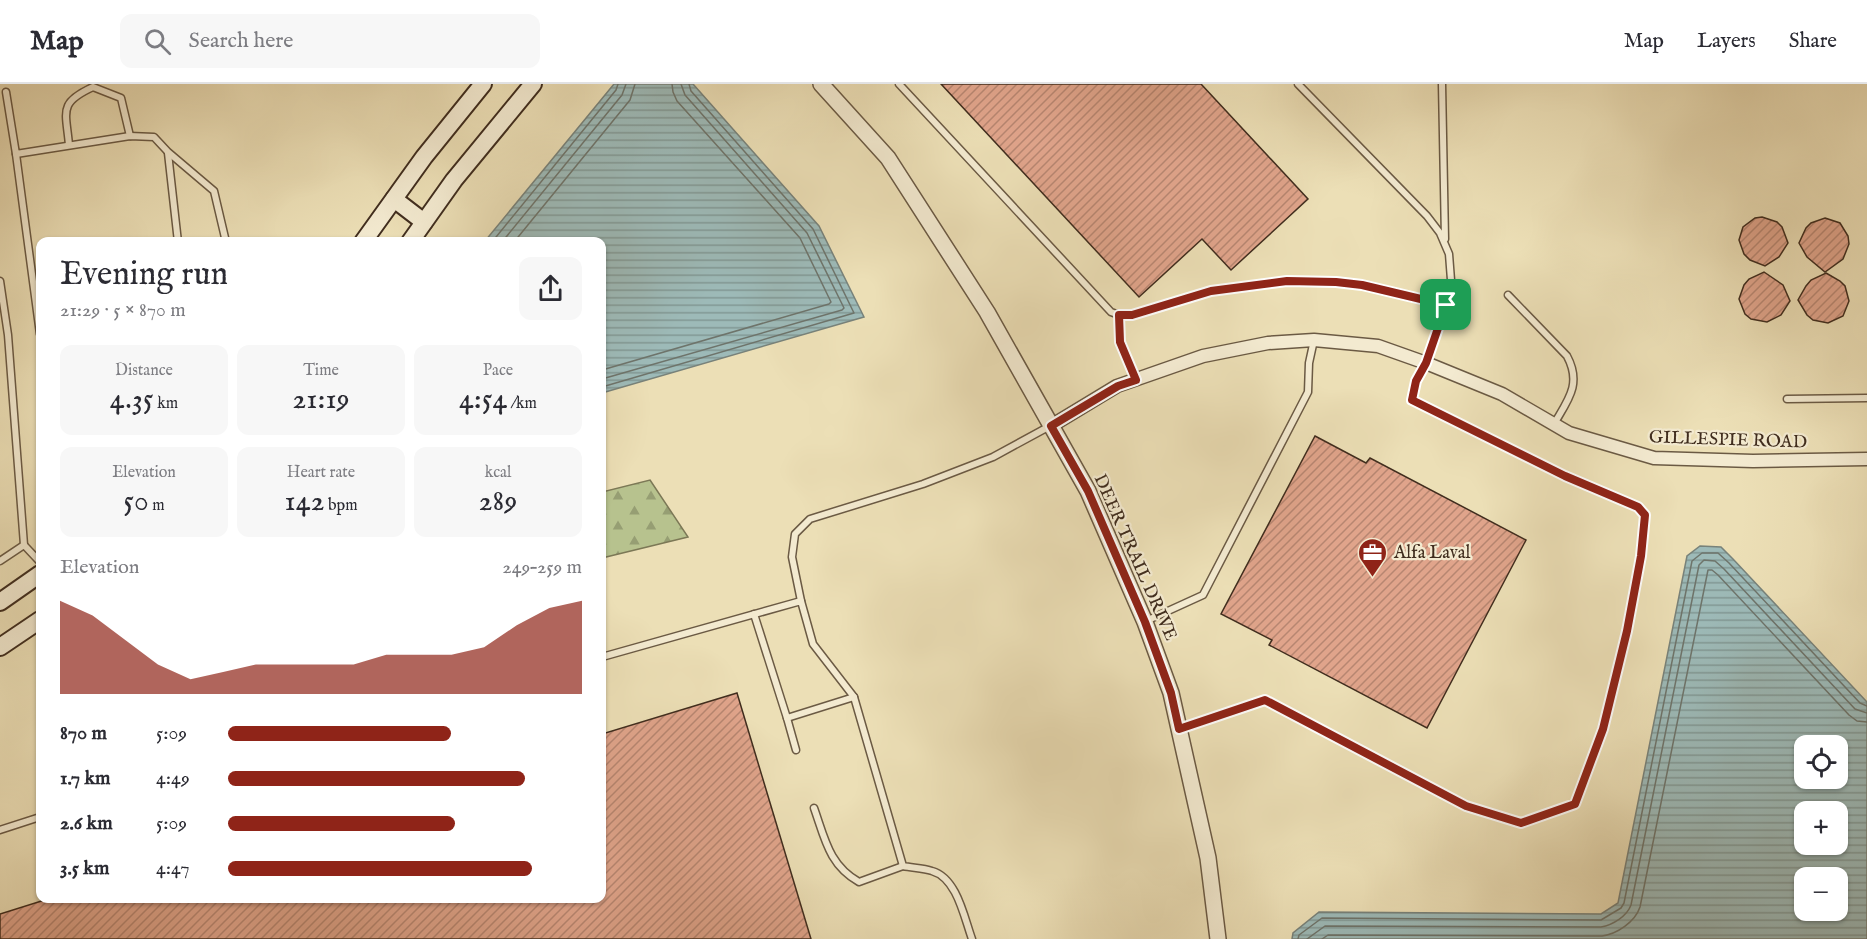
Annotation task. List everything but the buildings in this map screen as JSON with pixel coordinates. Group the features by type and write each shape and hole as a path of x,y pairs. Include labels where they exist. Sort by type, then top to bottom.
{"main road":[{"path":"367,237 424,157 483,84"},
{"path":"414,237 461,171 533,84"},
{"path":"394,199 424,222"},
{"path":"0,603 36,577"},
{"path":"0,647 36,623"}],"street":[{"name":"DEER TRAIL DRIVE","path":"820,84 888,158 987,312 1088,491 1145,622 1171,693 1208,858 1218,939"},
{"name":"GILLESPIE ROAD","path":"1051,426 1118,386 1203,356 1268,343 1314,340 1378,346 1502,394 1569,433 1654,458 1753,461 1867,459"}],"lane":[{"path":"898,84 1111,312 1119,315 1132,315 1211,291 1287,281 1353,284 1446,305"},
{"path":"1179,729 1265,700 1466,806 1521,823 1575,804 1603,729 1627,631 1641,556 1645,515 1638,507 1565,476 1412,400 1416,381 1426,363 1450,293 1452,280 1449,254 1440,233 1427,216 1298,84"},
{"path":"1442,84 1445,245"},
{"path":"69,145 66,109 74,96 93,87 121,98 130,136"},
{"path":"6,92 36,304"},
{"path":"16,154 130,136 154,137 214,191 225,237"},
{"path":"168,152 177,237"},
{"path":"0,281 8,335 24,545 36,558"},
{"path":"1508,295 1567,356 1572,365 1573,389 1554,424"},
{"path":"1119,315 1120,342 1136,380"},
{"path":"0,336 8,335"},
{"path":"1145,622 1203,595 1308,392 1309,363 1314,340"},
{"path":"1787,399 1867,398"},
{"path":"903,866 854,698 813,644 792,557 795,534 810,519 943,476 993,457 1051,426"},
{"path":"0,561 24,545"},
{"path":"606,656 801,601"},
{"path":"754,614 796,750"},
{"path":"787,718 854,698"},
{"path":"814,808 828,848 843,873 859,882 903,866 934,871 947,879 972,939"},
{"path":"0,830 36,818"}],"green space":[{"path":"650,480 688,537 606,557 606,491"}],"water":[{"path":"614,84 693,84 819,226 864,317 606,392 606,237 488,237"},
{"path":"1700,546 1721,547 1867,702 1867,939 1292,939 1293,933 1319,912 1601,914 1618,903 1687,556"}],"place":[{"name":"Alfa Laval","path":"1373,578"}],"route":[{"path":"1287,281 1362,285 1446,305 1426,363 1416,381 1412,400 1565,476 1638,507 1645,515 1641,556 1627,631 1603,729 1575,804 1521,823 1466,806 1265,700 1179,729 1171,693 1145,622 1088,491 1051,426 1118,386 1136,380 1120,342 1119,315 1132,315 1211,291 1287,281"}]}
